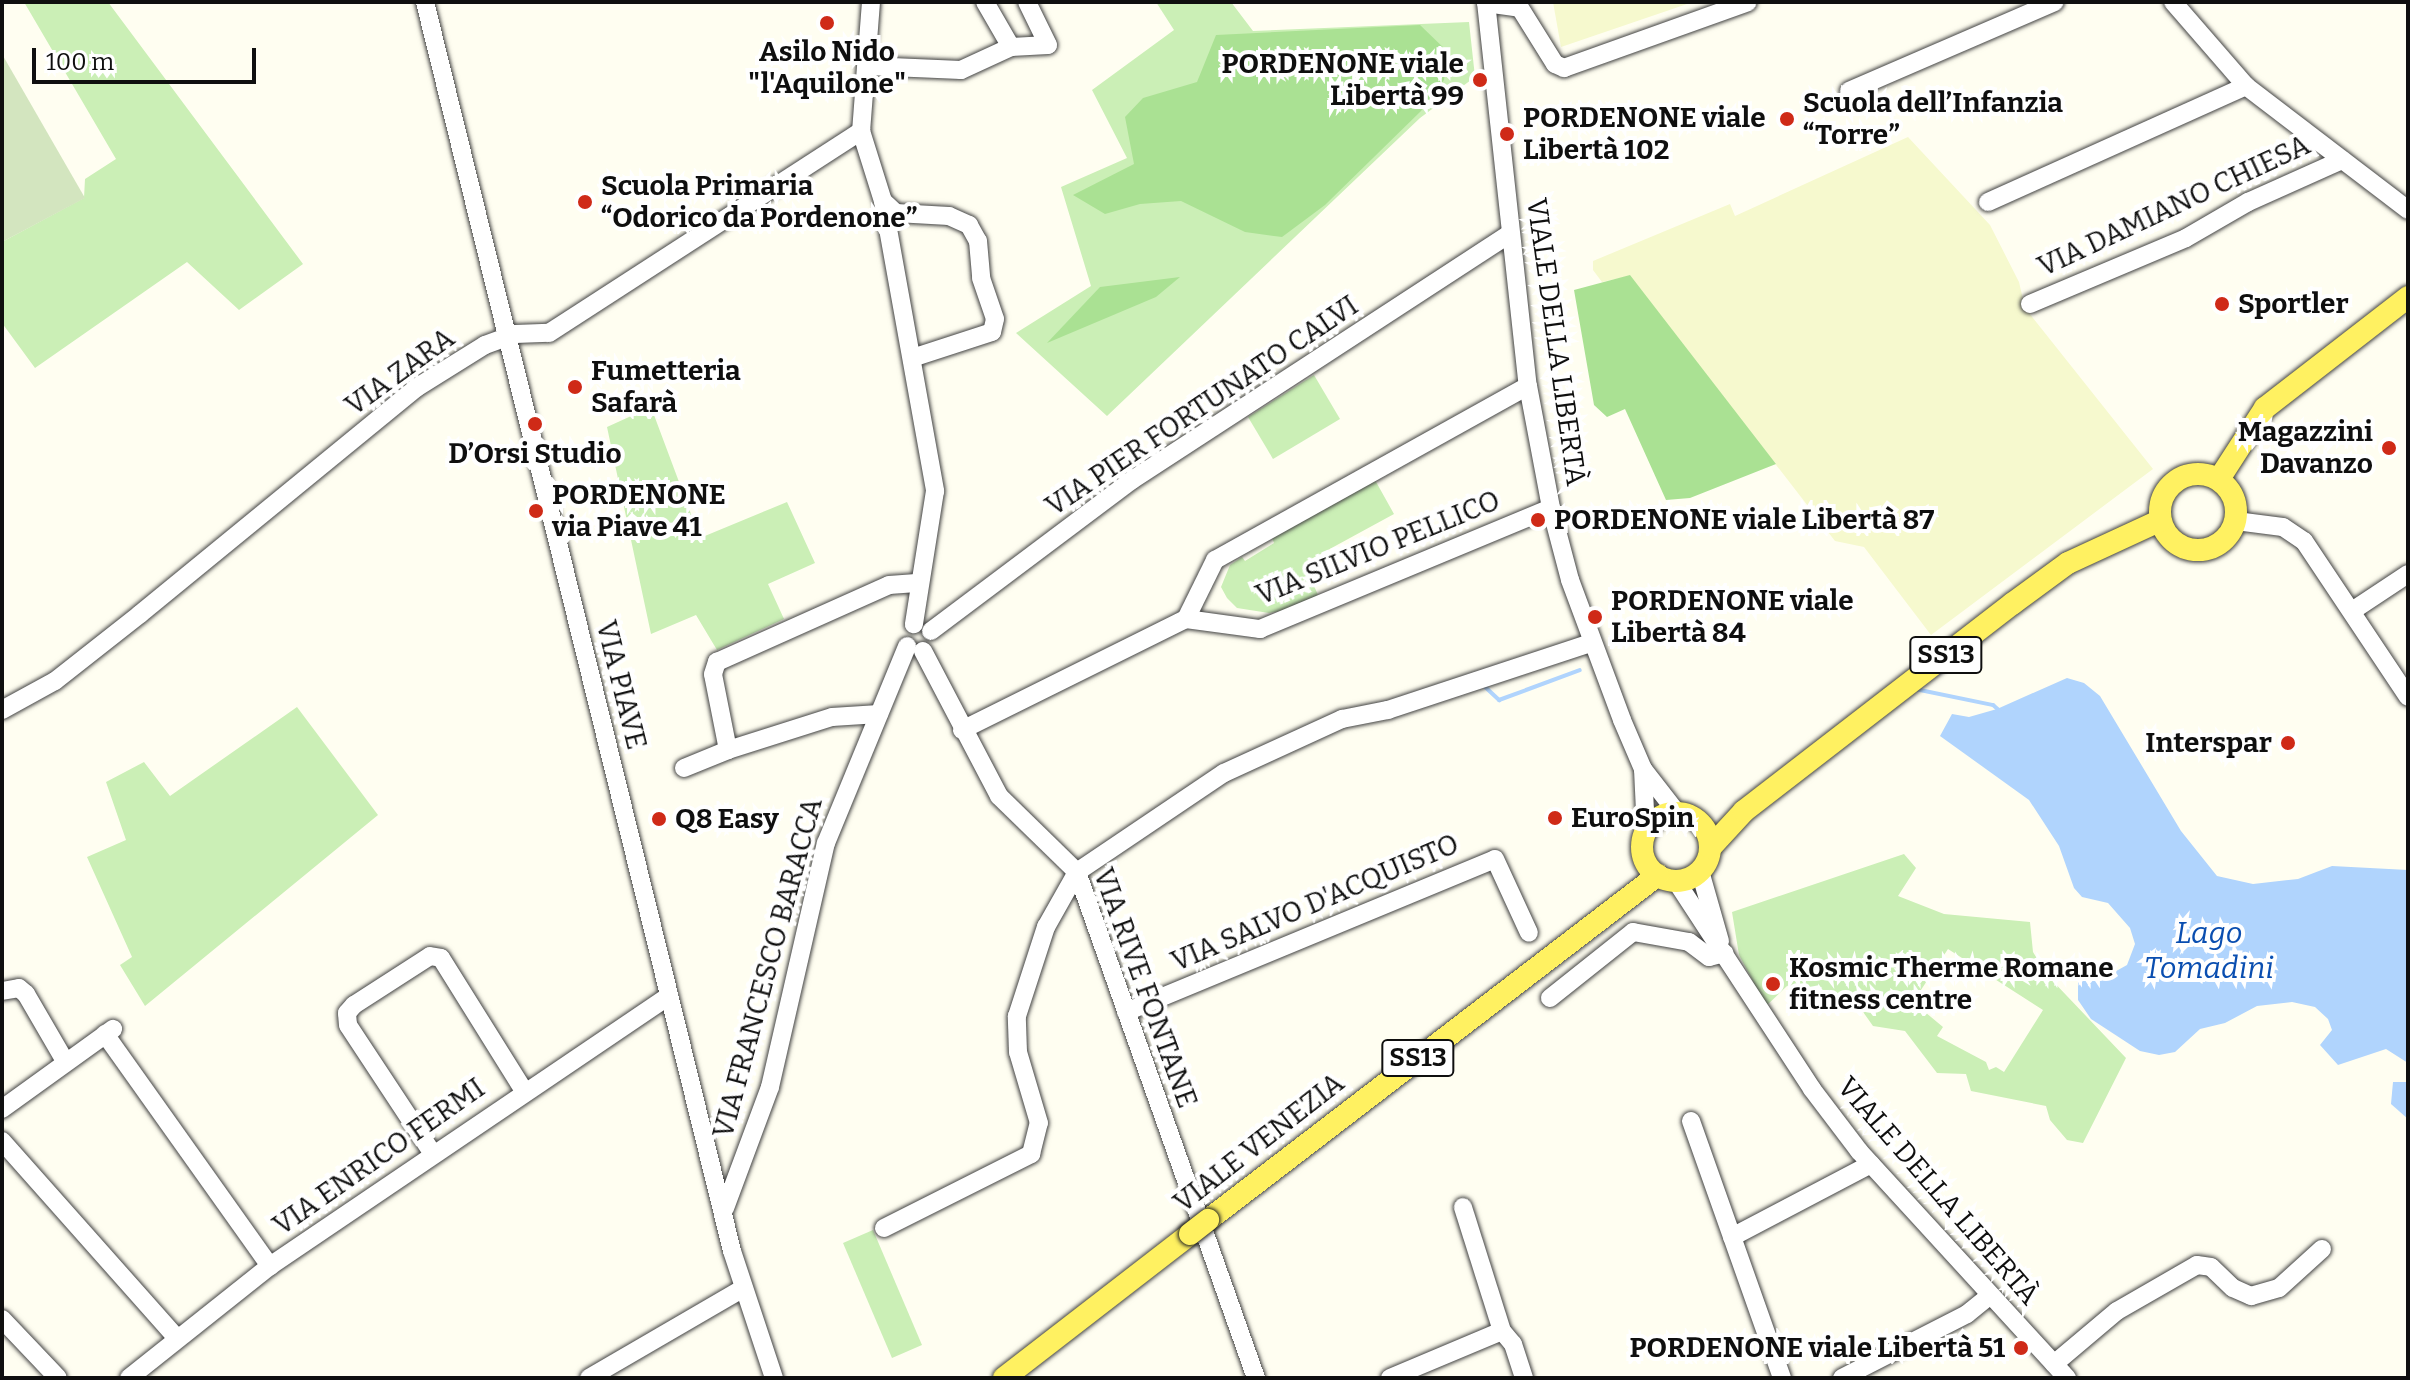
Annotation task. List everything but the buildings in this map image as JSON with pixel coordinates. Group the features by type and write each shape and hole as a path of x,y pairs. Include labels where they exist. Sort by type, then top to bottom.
{"main road":[{"path":"2219,479 2265,408 2408,297"},
{"path":"2197,473 2219,479 2232,494 2236,521 2222,542 2192,550 2171,539 2161,520 2162,499 2179,478 2197,473"},
{"name":"SS13","path":"1659,872 1700,871 1710,848 1744,811 2068,563 2161,520"},
{"path":"1659,872 1646,832 1659,818 1744,811"},
{"path":"1685,815 1707,833 1710,848"},
{"name":"VIALE VENEZIA","path":"1004,1378 1659,872"}],"street":[{"name":"VIA PIAVE","path":"425,2 742,1289 774,1378"},
{"path":"871,2 861,131 883,201 935,491 920,583 923,628"},
{"path":"985,2 1011,47"},
{"path":"868,66 961,70 1011,47 1048,45 1027,2"},
{"name":"VIALE DELLA LIBERTÀ","path":"1646,832 1643,769 1591,643 1551,508 1528,386 1486,3 1520,8 1555,64 1564,68 1748,2"},
{"path":"1849,91 2055,2"},
{"name":"VIA DAMIANO CHIESA","path":"2173,2 2246,86 2408,210"},
{"path":"1988,202 2246,86"},
{"name":"VIA ZARA","path":"2,710 55,681 416,388 508,336 549,333 861,131"},
{"name":"VIA DAMIANO CHIESA","path":"2030,304 2186,238 2248,202 2342,160"},
{"path":"883,201 896,213 949,216 969,225 978,241 981,278 995,319 992,332 912,358"},
{"name":"VIA PIER FORTUNATO CALVI","path":"923,628 1132,480 1509,234"},
{"path":"962,730 1186,619 1215,560 1528,386"},
{"name":"VIA SILVIO PELLICO","path":"1186,619 1260,629 1551,508"},
{"path":"2236,521 2283,527 2304,541 2408,697"},
{"path":"2352,611 2408,574"},
{"path":"728,750 713,674 717,662 889,585 920,583"},
{"name":"VIA FRANCESCO BARACCA","path":"724,1218 731,1183 750,1147 782,1042 812,890 841,802 879,714 915,649 930,645 923,628"},
{"path":"884,1228 1031,1154 1039,1123 1018,1052 1017,1016 1046,927 1077,872 1224,773 1342,719 1388,710 1591,643"},
{"name":"VIA RIVE FONTANE","path":"915,649 999,796 1077,872 1256,1378"},
{"path":"684,768 728,750 832,717 879,714"},
{"name":"VIALE DELLA LIBERTÀ","path":"1643,769 1685,815"},
{"name":"VIA SALVO D'ACQUISTO","path":"1126,1012 1495,859 1529,933"},
{"name":"VIALE DELLA LIBERTÀ","path":"1700,871 1723,948"},
{"name":"VIALE DELLA LIBERTÀ","path":"1659,872 1723,948 1812,1089 1871,1164 2067,1378"},
{"path":"1550,998 1633,932 1689,942 1709,957 1723,948"},
{"path":"433,1154 348,1025 347,1013 354,1005 430,956 441,958 524,1091"},
{"path":"2,991 19,988 26,994 65,1061"},
{"name":"VIA ENRICO FERMI","path":"129,1378 270,1266 524,1091 669,996"},
{"path":"2,1109 110,1031 270,1266"},
{"path":"1691,1121 1782,1378"},
{"path":"2,1141 177,1338"},
{"path":"1732,1237 1871,1164"},
{"path":"1463,1207 1502,1331 1513,1344 1524,1378"},
{"path":"2054,1364 2117,1311 2197,1265 2211,1267 2233,1288 2251,1296 2279,1288 2322,1249"},
{"path":"589,1378 742,1289"},
{"path":"1842,1378 1967,1314 1989,1296"},
{"path":"2,1319 58,1378"},
{"path":"1390,1378 1502,1331"}],"green space":[{"path":"24,2 108,2 303,264 239,310 187,262 35,368 2,323 2,242 84,198 85,179 116,159"},
{"path":"1156,2 1231,2 1253,31 1469,22 1475,77 1420,118 1107,416 1016,333 1091,286 1061,187 1127,158 1092,90 1174,30"},
{"path":"1553,2 1693,2 1561,47"},
{"path":"1420,25 1448,52 1444,80 1421,111 1325,205 1282,237 1245,232 1181,201 1140,204 1105,214 1073,195 1134,164 1125,117 1143,98 1197,82 1216,35"},
{"path":"2,54 85,198 2,242"},
{"path":"1908,137 1990,225 2019,282 2025,308 2153,469 1931,635 1864,547 1835,541 1630,276 1602,282 1593,270 1593,261 1730,204 1735,216"},
{"path":"1630,275 1776,464 1690,498 1666,500 1625,409 1607,417 1594,405 1574,290"},
{"path":"1180,277 1156,297 1047,343 1100,287"},
{"path":"1314,375 1340,419 1273,459 1248,417"},
{"path":"651,407 700,538 787,502 815,563 768,584 784,619 717,650 696,615 651,634 607,427"},
{"path":"1375,480 1394,514 1304,563 1318,595 1290,610 1269,613 1237,608 1227,598 1221,587 1230,565 1242,557 1245,561 1274,543 1272,538"},
{"path":"297,707 378,815 145,1006 120,965 132,957 87,857 126,840 106,782 144,762 170,796"},
{"path":"1904,854 1916,868 1898,896 1944,914 2030,922 2033,952 2047,975 2126,1058 2083,1143 2067,1140 2050,1120 2046,1106 1971,1091 1966,1074 1937,1073 1905,1031 1873,1026 1856,1002 1787,986 1766,1006 1739,955 1732,912","holes":["1948,949 2043,1010 2004,1072 1996,1067 1989,1070 1986,1062 1937,1036 1943,1027 1913,1002"]},
{"path":"873,1230 922,1345 892,1358 843,1243"}],"water":[{"name":"Lago Tomadini","path":"2067,678 2084,683 2100,696 2181,831 2217,876 2253,884 2298,879 2332,866 2408,870 2408,1063 2386,1049 2338,1065 2320,1045 2332,1030 2328,1019 2315,1007 2292,1002 2257,1006 2225,1023 2200,1029 2175,1052 2159,1055 2140,1051 2091,1019 2078,1000 2078,973 2109,975 2127,965 2135,944 2130,928 2108,903 2082,897 2074,888 2059,846 2029,800 1940,736 1952,714 1969,717 1997,709"},
{"path":"2393,1082 2408,1082 2408,1119 2391,1104"}],"waterway":[{"path":"1484,686 1499,700 1580,670"},
{"path":"1915,689 1993,705 2001,712"}],"place":[{"name":"Asilo Nido \"l'Aquilone\"","path":"827,23"},
{"name":"PORDENONE viale Libertà 99","path":"1480,80"},
{"name":"Scuola dell’Infanzia “Torre”","path":"1787,119"},
{"name":"PORDENONE viale Libertà 102","path":"1507,134"},
{"name":"Scuola Primaria “Odorico da Pordenone”","path":"585,202"},
{"name":"Sportler","path":"2222,304"},
{"name":"Fumetteria Safarà","path":"575,387"},
{"name":"D’Orsi Studio","path":"535,424"},
{"name":"Magazzini Davanzo","path":"2389,448"},
{"name":"PORDENONE via Piave 41","path":"536,511"},
{"name":"PORDENONE viale Libertà 87","path":"1538,520"},
{"name":"PORDENONE viale Libertà 84","path":"1595,617"},
{"name":"Interspar","path":"2288,743"},
{"name":"EuroSpin","path":"1555,818"},
{"name":"Q8 Easy","path":"659,819"},
{"name":"Kosmic Therme Romane fitness centre","path":"1773,984"},
{"name":"PORDENONE viale Libertà 51","path":"2021,1348"}]}
